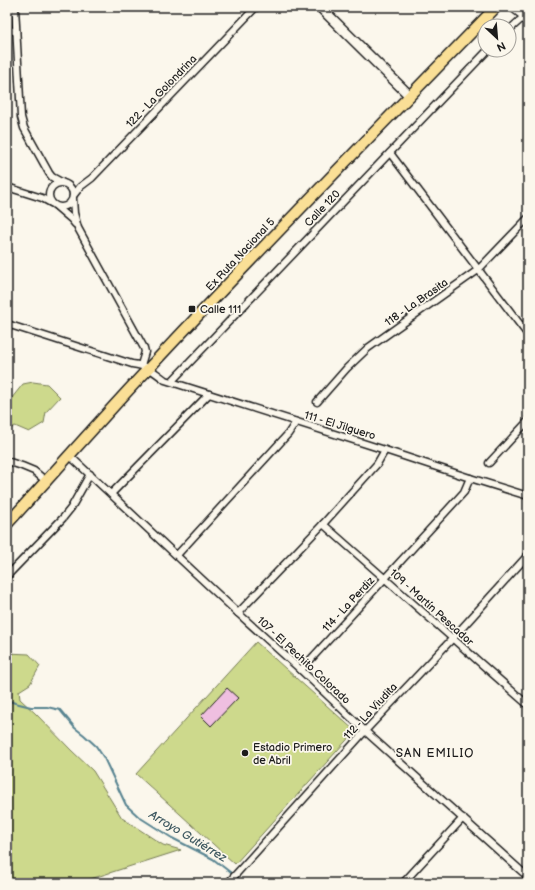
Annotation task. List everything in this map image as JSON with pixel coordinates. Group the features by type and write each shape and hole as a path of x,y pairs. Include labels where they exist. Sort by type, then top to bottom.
{"main road":[{"name":"Ex Ruta Nacional 5","path":"7,524 70,456 145,367 496,7"}],"street":[{"path":"15,7 21,117 24,128 52,177 66,184 72,190 74,213 78,228"},
{"name":"122 - La Golondrina","path":"73,198 80,187 92,178 256,7"},
{"path":"320,7 410,96"},
{"path":"511,7 526,15 517,23"},
{"path":"7,29 16,32"},
{"name":"Calle 120","path":"172,381 480,58"},
{"path":"390,153 528,335"},
{"path":"49,173 49,200 51,203"},
{"path":"40,197 56,184 63,183"},
{"path":"7,187 40,197 51,203 71,219 78,228 144,348 145,367"},
{"path":"70,187 80,187"},
{"path":"57,207 61,208 68,205 73,198"},
{"name":"118 - La Brasita","path":"317,402 347,368 368,348 478,270 528,218"},
{"name":"111 - El Jilguero","path":"7,324 145,367 166,380 208,394 528,496"},
{"path":"111,494 208,394"},
{"path":"489,463 528,421"},
{"path":"177,556 288,434 296,422"},
{"path":"238,613 323,524 377,464 385,450"},
{"name":"107 - El Pechito Colorado","path":"70,456 365,731 528,877"},
{"path":"7,461 34,471 46,481"},
{"path":"7,576 63,518 71,508 90,474"},
{"name":"114 - La Perdiz","path":"301,670 464,492 470,478"},
{"name":"109 - Martín Pescador","path":"323,524 386,578 528,705"},
{"name":"112 - La Viudita","path":"228,883 365,731 453,638 528,555"},
{"path":"403,883 463,818"}],"green space":[{"path":"33,382 47,384 60,397 46,412 44,423 29,432 15,426 7,430 7,404 23,384"},
{"name":"Estadio Primero de Abril","path":"256,642 355,731 235,864 136,774"},
{"path":"7,653 29,654 40,666 30,684 19,691 20,699 93,771 122,818 163,845 181,850 78,883 7,883"}],"building":[{"path":"227,688 238,698 211,726 201,716"}],"waterway":[{"name":"Arroyo Gutiérrez","path":"7,700 31,707 47,707 60,710 75,728 96,746 104,758 126,805 139,817 172,838 213,859 244,883"}],"place":[{"name":"Calle 111","path":"192,309"},
{"name":"Estadio Primero de Abril","path":"245,753"}],"district":[{"name":"SAN EMILIO","path":"435,753"}]}
